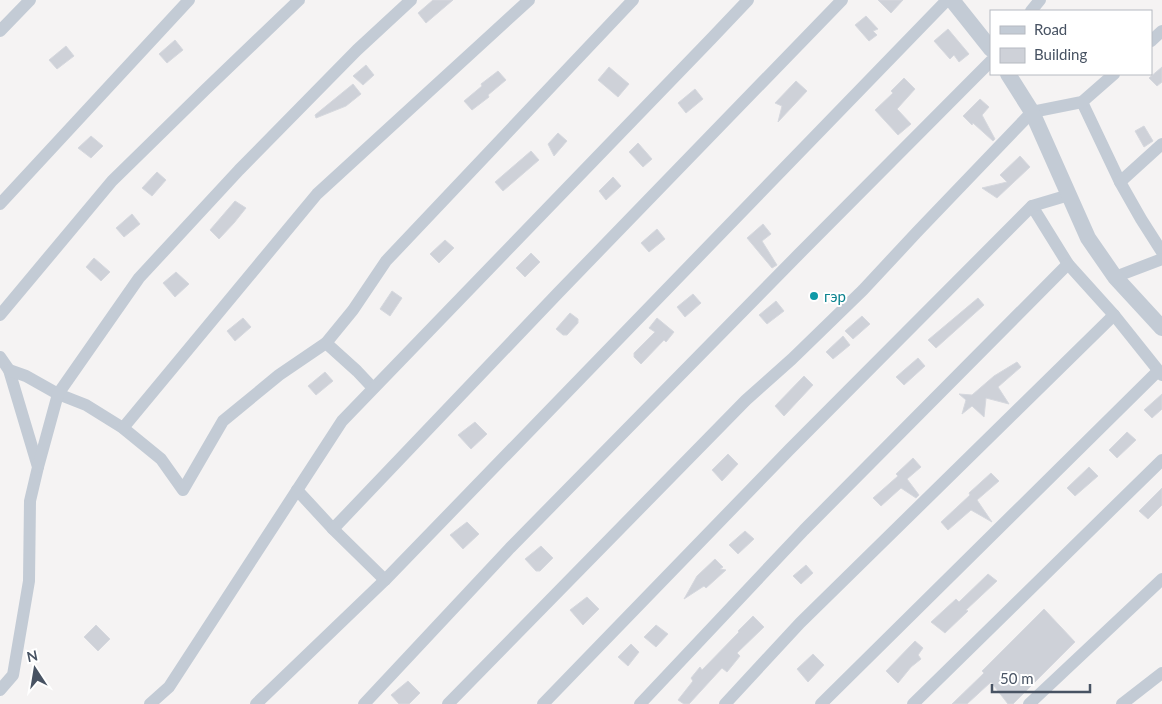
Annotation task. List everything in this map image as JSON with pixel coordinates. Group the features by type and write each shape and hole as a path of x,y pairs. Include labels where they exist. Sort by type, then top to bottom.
{"street":[{"path":"0,31 30,0"},
{"path":"0,204 189,0"},
{"path":"0,315 112,181 299,0"},
{"path":"0,690 13,675 29,581 30,501 58,394 139,278 239,170 357,50 411,0"},
{"path":"123,428 317,194 529,0"},
{"path":"9,370 26,376 58,394 86,405 123,428 162,459 183,490 223,421 280,375 326,343 353,310 386,261 633,0"},
{"path":"150,704 169,686 342,421 748,0"},
{"path":"333,529 842,0"},
{"path":"256,704 385,580 947,0"},
{"path":"952,0 990,48"},
{"path":"1032,10 1040,0"},
{"path":"1152,40 1162,31"},
{"path":"364,704 517,541 990,63"},
{"path":"1009,75 1032,112 1088,238 1115,277 1162,328"},
{"path":"448,704 746,400 792,359 863,290 1032,112 1082,102 1113,75"},
{"path":"1082,102 1120,182 1162,252"},
{"path":"1120,182 1162,144"},
{"path":"543,704 783,456 1032,206 1069,195"},
{"path":"821,704 1160,373 1114,315 1068,264 1032,206"},
{"path":"1115,277 1162,259"},
{"path":"640,704 804,530 1068,264"},
{"path":"724,704 800,623 1114,315"},
{"path":"326,343 374,388"},
{"path":"0,357 9,370 38,467"},
{"path":"913,704 1162,460"},
{"path":"297,490 333,529 385,580"},
{"path":"1029,704 1162,579"},
{"path":"1122,704 1162,674"}],"building":[{"path":"433,0 453,0 426,23 418,13"},
{"path":"878,0 903,0 891,13"},
{"path":"866,16 878,29 873,31 877,35 869,41 855,25"},
{"path":"948,29 969,54 959,62 954,55 950,59 934,41"},
{"path":"175,40 183,50 167,63 159,54"},
{"path":"66,46 74,56 57,69 49,60"},
{"path":"366,65 374,75 363,85 353,76"},
{"path":"609,67 629,84 618,97 598,80"},
{"path":"1162,67 1162,82 1157,86 1149,78"},
{"path":"498,71 506,80 472,110 464,101"},
{"path":"904,78 915,89 897,109 911,124 898,135 875,110 893,93 891,91"},
{"path":"796,81 807,91 778,122 782,106 775,103"},
{"path":"353,84 361,94 346,106 316,118 315,115"},
{"path":"695,89 703,99 686,113 678,103"},
{"path":"980,99 989,107 982,115 995,139 993,141 963,116"},
{"path":"1144,126 1153,141 1144,147 1135,131"},
{"path":"558,133 567,141 554,156 548,144"},
{"path":"91,136 103,146 91,158 78,148"},
{"path":"638,143 652,159 643,167 629,152"},
{"path":"531,151 539,160 503,191 495,182"},
{"path":"1020,156 1030,167 997,198 982,188 1007,182 1000,175"},
{"path":"157,172 166,180 152,196 142,188"},
{"path":"613,177 621,186 606,200 599,191"},
{"path":"235,201 246,208 219,239 210,230"},
{"path":"132,214 140,224 124,237 116,228"},
{"path":"763,224 771,234 762,241 777,265 772,268 747,238"},
{"path":"657,229 665,239 649,252 641,243"},
{"path":"445,240 454,248 439,263 430,254"},
{"path":"531,253 540,262 525,277 516,268"},
{"path":"94,258 110,272 101,281 86,267"},
{"path":"176,272 189,284 175,297 163,283"},
{"path":"392,291 402,298 390,316 380,309"},
{"path":"693,294 701,303 685,317 677,307"},
{"path":"978,298 984,305 936,348 928,340"},
{"path":"776,301 784,311 767,324 759,315"},
{"path":"570,313 578,319 578,323 567,335 563,335 556,329"},
{"path":"862,316 870,324 853,339 845,331"},
{"path":"243,318 251,327 235,341 227,331"},
{"path":"657,318 674,332 666,342 664,340 641,364 634,357 634,353 655,332 649,328"},
{"path":"843,336 850,345 833,359 826,352"},
{"path":"918,358 925,366 904,385 896,377"},
{"path":"1017,362 1021,367 998,387 1009,404 986,398 984,417 972,406 962,414 966,400 959,394 972,395 994,376"},
{"path":"325,372 333,381 316,395 308,386"},
{"path":"804,376 813,385 784,416 775,406"},
{"path":"1162,394 1162,409 1152,418 1144,410"},
{"path":"475,422 487,434 471,449 458,435"},
{"path":"1127,432 1136,440 1117,458 1109,450"},
{"path":"728,454 738,464 722,481 712,470"},
{"path":"913,458 921,467 907,479 919,495 916,498 901,488 881,506 873,498 898,476 896,474"},
{"path":"1089,467 1098,476 1075,496 1067,488"},
{"path":"991,473 999,481 977,500 992,522 971,510 948,530 941,522"},
{"path":"1162,488 1162,505 1148,519 1139,511"},
{"path":"467,522 479,534 463,549 450,535"},
{"path":"745,531 754,539 738,554 729,545"},
{"path":"541,546 553,558 540,571 536,571 525,559"},
{"path":"715,559 723,567 720,569 726,570 706,588 704,586 684,599 697,576"},
{"path":"806,565 813,573 801,584 793,576"},
{"path":"988,574 997,581 945,633 931,622 956,599 959,602"},
{"path":"587,597 599,609 583,625 570,610"},
{"path":"1044,609 1075,642 1013,704 1008,704 991,682 967,704 952,704 984,673 982,671"},
{"path":"753,616 764,627 737,653 740,656 727,672 722,668 689,704 684,704 678,700 693,681 691,678 700,667 702,670"},
{"path":"96,625 110,639 98,651 84,637"},
{"path":"656,625 668,634 656,647 644,637"},
{"path":"915,641 923,648 918,655 921,659 911,667 898,683 886,671"},
{"path":"631,644 639,652 628,666 618,657"},
{"path":"813,654 824,665 808,682 797,669"},
{"path":"408,681 420,693 409,704 399,704 391,695"}],"place":[{"name":"гэр","path":"814,296"}]}
